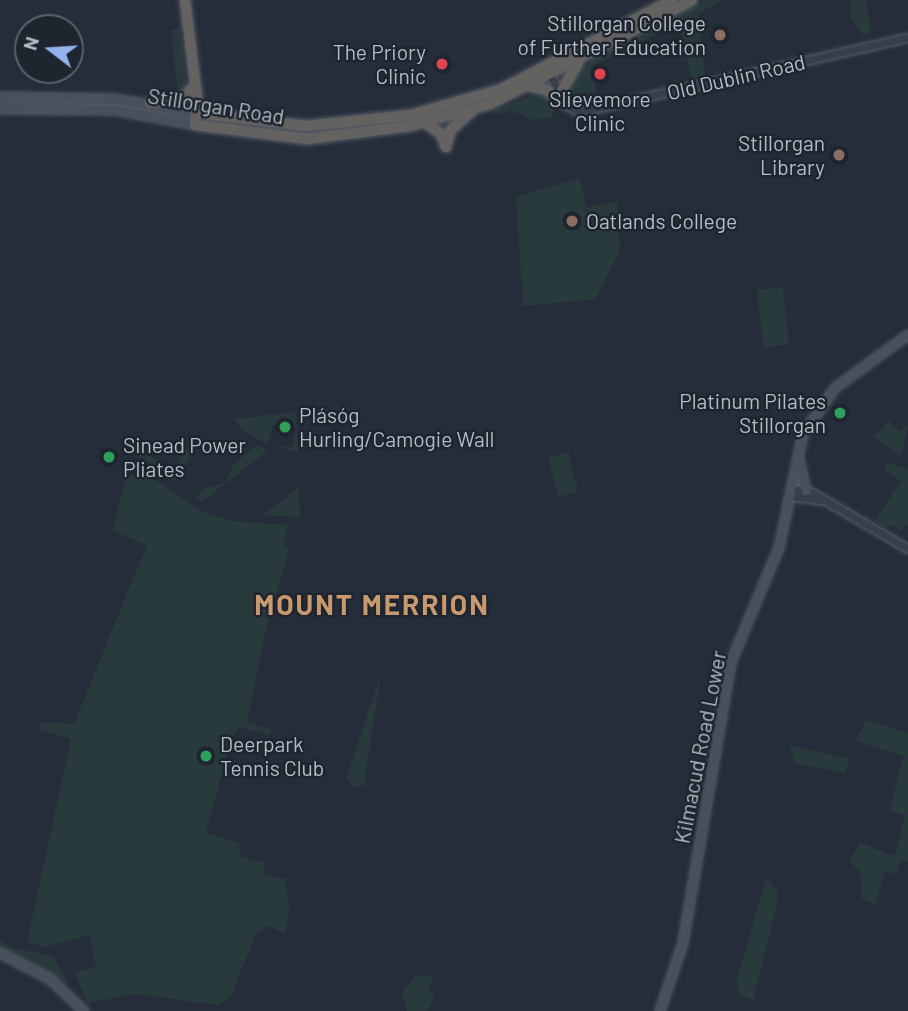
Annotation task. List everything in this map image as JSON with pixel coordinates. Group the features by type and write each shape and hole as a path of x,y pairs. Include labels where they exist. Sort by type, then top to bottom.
{"highway":[{"path":"185,0 195,84 195,125"},
{"name":"Stillorgan Road","path":"195,125 307,139 424,122 474,109 528,86 547,71 672,0"},
{"name":"Stillorgan Road","path":"196,113 306,126 400,117 502,89 581,59 692,0"},
{"path":"560,94 581,59"},
{"path":"150,103 181,101 195,84"},
{"path":"528,86 546,90 567,104"},
{"path":"424,122 441,134 446,147 450,131 474,109"}],"main road":[{"name":"Stillorgan Road","path":"0,97 70,96 150,103 196,113"},
{"path":"150,103 169,108 175,115 172,120"},
{"name":"Stillorgan Road","path":"0,109 115,110 195,125"},
{"name":"Kilmacud Road Lower","path":"660,1011 683,943 731,662 772,571 792,493 797,458 808,423 830,393 908,335"},
{"path":"797,458 806,491"},
{"path":"0,953 50,979 84,1011"}],"street":[{"name":"Old Dublin Road","path":"567,104 579,112 592,111 908,37"},
{"path":"547,71 567,104"},
{"path":"792,493 806,491 908,549"},
{"path":"792,493 825,501"}],"shaded area":[{"path":"704,0 722,0 698,14 705,76 692,79 680,32 667,29 591,67 599,103 583,107 573,104 564,88 572,74 614,47"},
{"path":"851,0 866,0 871,30 864,36 851,19"},
{"path":"180,29 186,79 184,90 178,93 171,30"},
{"path":"540,93 557,107 550,118 533,120 510,110 498,115 494,110"},
{"path":"580,178 586,208 617,201 620,249 596,299 523,306 516,197"},
{"path":"783,287 789,345 763,347 757,290"},
{"path":"296,412 298,452 275,446 293,447 296,428 273,424 268,444 244,431 234,419"},
{"path":"889,421 899,432 908,424 901,456 873,437"},
{"path":"256,445 268,450 202,502 196,497 206,488 225,483 233,465"},
{"path":"188,446 195,450 176,482 138,455 143,451 172,471"},
{"path":"568,453 578,492 558,497 549,458"},
{"path":"888,462 908,469 908,525 900,531 893,525 885,528 874,522 901,481 884,469"},
{"path":"141,470 205,513 229,521 287,525 284,544 289,549 264,638 247,722 272,730 270,735 240,727 233,734 206,833 239,843 241,857 265,863 263,874 285,879 290,909 285,933 268,926 256,933 230,998 217,1005 136,994 88,1003 75,973 96,966 89,935 44,947 27,942 71,739 39,730 42,722 74,724 147,545 113,531 125,480"},
{"path":"298,488 301,517 260,515 273,508"},
{"path":"381,672 364,785 352,788 347,777"},
{"path":"866,720 908,733 908,862 900,860 896,874 885,871 875,905 862,899 860,871 849,861 860,843 895,856 905,816 890,810 903,756 856,741"},
{"path":"790,745 849,759 845,773 795,764"},
{"path":"766,878 777,891 777,906 753,1000 739,994 736,983"},
{"path":"0,941 12,948 53,956 70,986 0,950"},
{"path":"415,976 433,976 428,992 435,996 428,1011 407,1011 402,993"}],"place":[{"name":"Stillorgan College of Further Education","path":"720,35"},
{"name":"The Priory Clinic","path":"442,64"},
{"name":"Slievemore Clinic","path":"600,74"},
{"name":"Stillorgan Library","path":"839,155"},
{"name":"Oatlands College","path":"572,221"},
{"name":"Platinum Pilates Stillorgan","path":"840,413"},
{"name":"Plásóg Hurling/Camogie Wall","path":"285,427"},
{"name":"Sinead Power Pliates","path":"109,457"},
{"name":"Deerpark Tennis Club","path":"206,756"}],"district":[{"name":"MOUNT MERRION","path":"372,604"}]}
